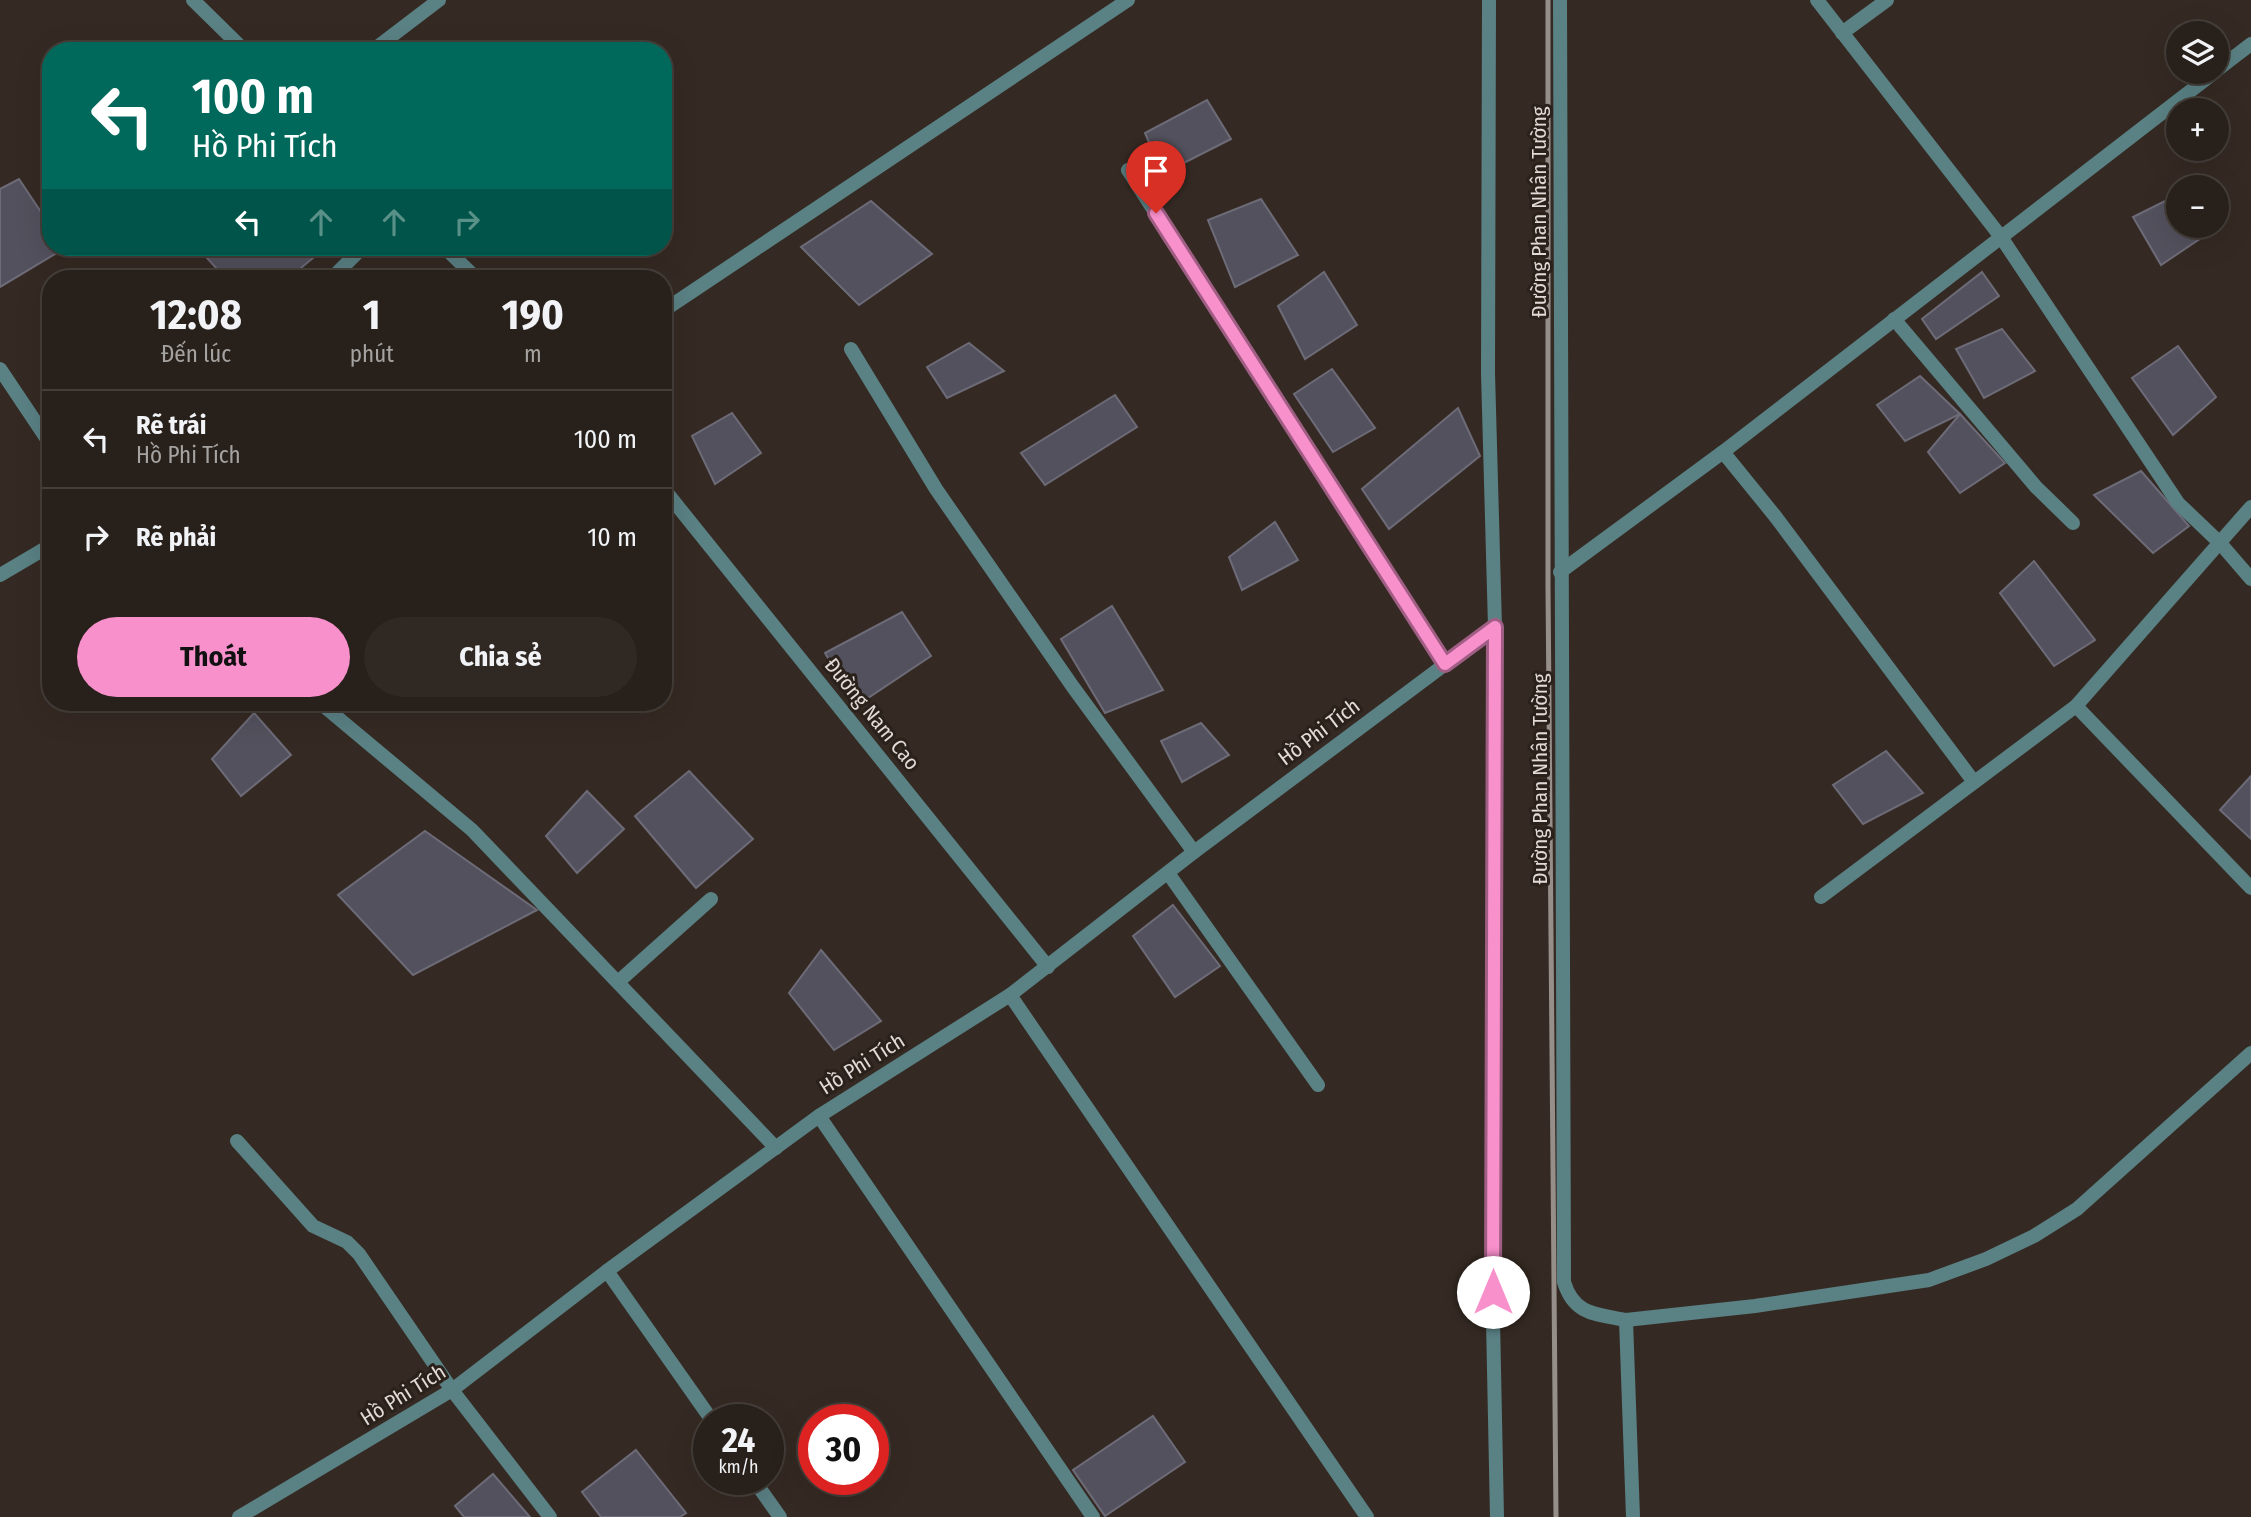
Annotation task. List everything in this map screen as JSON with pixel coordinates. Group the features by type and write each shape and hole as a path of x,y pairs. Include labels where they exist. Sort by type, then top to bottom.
{"street":[{"path":"193,0 235,42"},
{"path":"384,42 439,0"},
{"path":"672,305 1128,0"},
{"path":"1489,0 1488,373 1495,627 1493,1320 1497,1517"},
{"name":"Đường Phan Nhân Tường","path":"1560,0 1564,1282 1568,1294 1578,1306 1588,1312 1626,1320 1755,1306 1929,1280 1986,1259 2034,1236 2077,1209 2251,1053"},
{"path":"1817,0 2001,237 2178,503 2220,543 2251,579"},
{"path":"1842,33 1887,0"},
{"path":"2229,61 2251,44"},
{"path":"1560,572 1723,452 2199,84"},
{"path":"1128,170 1445,664"},
{"path":"340,270 354,256"},
{"path":"453,256 467,270"},
{"path":"1894,319 2036,487 2073,523"},
{"path":"851,349 936,489 1073,687 1194,852"},
{"path":"0,369 42,432"},
{"path":"1723,452 1775,516 1974,782"},
{"name":"Đường Nam Cao","path":"672,499 1048,967"},
{"path":"1821,897 2077,706 2251,507"},
{"path":"0,575 42,550"},
{"name":"Hồ Phi Tích","path":"239,1517 452,1390 607,1271 819,1116 1010,995 1194,852 1495,627"},
{"path":"2077,706 2251,888"},
{"path":"330,711 472,830 776,1147"},
{"path":"1168,873 1318,1085"},
{"path":"618,982 710,899"},
{"path":"1010,995 1367,1517"},
{"path":"819,1116 1093,1517"},
{"path":"237,1141 313,1226 347,1242 359,1254 452,1390 550,1517"},
{"path":"607,1271 700,1404"},
{"path":"1626,1320 1633,1517"},
{"path":"764,1495 780,1517"}],"building":[{"path":"1207,100 1231,139 1162,174 1145,133"},
{"path":"19,179 42,214 42,256 52,256 0,287 0,189"},
{"path":"1261,199 1298,255 1235,287 1208,220"},
{"path":"2166,200 2166,238 2201,238 2161,265 2133,217"},
{"path":"871,201 932,254 859,305 801,247"},
{"path":"205,256 315,256 299,270 218,270"},
{"path":"1324,272 1357,325 1305,359 1278,306"},
{"path":"1982,272 1999,296 1936,339 1922,319"},
{"path":"2002,329 2035,371 1984,398 1956,349"},
{"path":"969,343 1004,371 947,398 927,367"},
{"path":"2178,346 2216,397 2173,435 2132,378"},
{"path":"1332,369 1375,428 1333,452 1294,394"},
{"path":"1920,376 1960,414 1905,441 1877,405"},
{"path":"1115,395 1137,427 1045,485 1021,453"},
{"path":"1458,408 1480,456 1389,529 1362,489"},
{"path":"732,413 761,453 715,484 692,436"},
{"path":"1960,414 2005,463 1960,493 1928,452"},
{"path":"2141,471 2189,526 2153,553 2094,495"},
{"path":"1275,522 1298,560 1242,590 1229,557"},
{"path":"2034,561 2095,640 2054,666 2000,593"},
{"path":"1112,606 1163,690 1105,713 1061,639"},
{"path":"902,612 931,656 856,706 825,653"},
{"path":"254,713 291,755 241,796 212,759"},
{"path":"1201,723 1229,755 1182,782 1161,741"},
{"path":"1886,751 1923,793 1863,824 1833,785"},
{"path":"689,771 753,839 696,888 635,816"},
{"path":"2251,776 2251,839 2220,810"},
{"path":"587,791 624,829 577,873 546,836"},
{"path":"425,831 537,910 413,975 338,895"},
{"path":"1173,905 1220,966 1175,997 1133,936"},
{"path":"821,950 881,1021 834,1050 789,993"},
{"path":"1153,1416 1185,1462 1105,1516 1073,1470"},
{"path":"636,1450 686,1513 680,1517 601,1517 582,1492"},
{"path":"493,1474 530,1517 464,1517 455,1506"}],"railway":[{"path":"1548,0 1548,587 1556,1517"}],"route":[{"path":"1156,213 1445,664 1495,627 1493,1292"}]}
